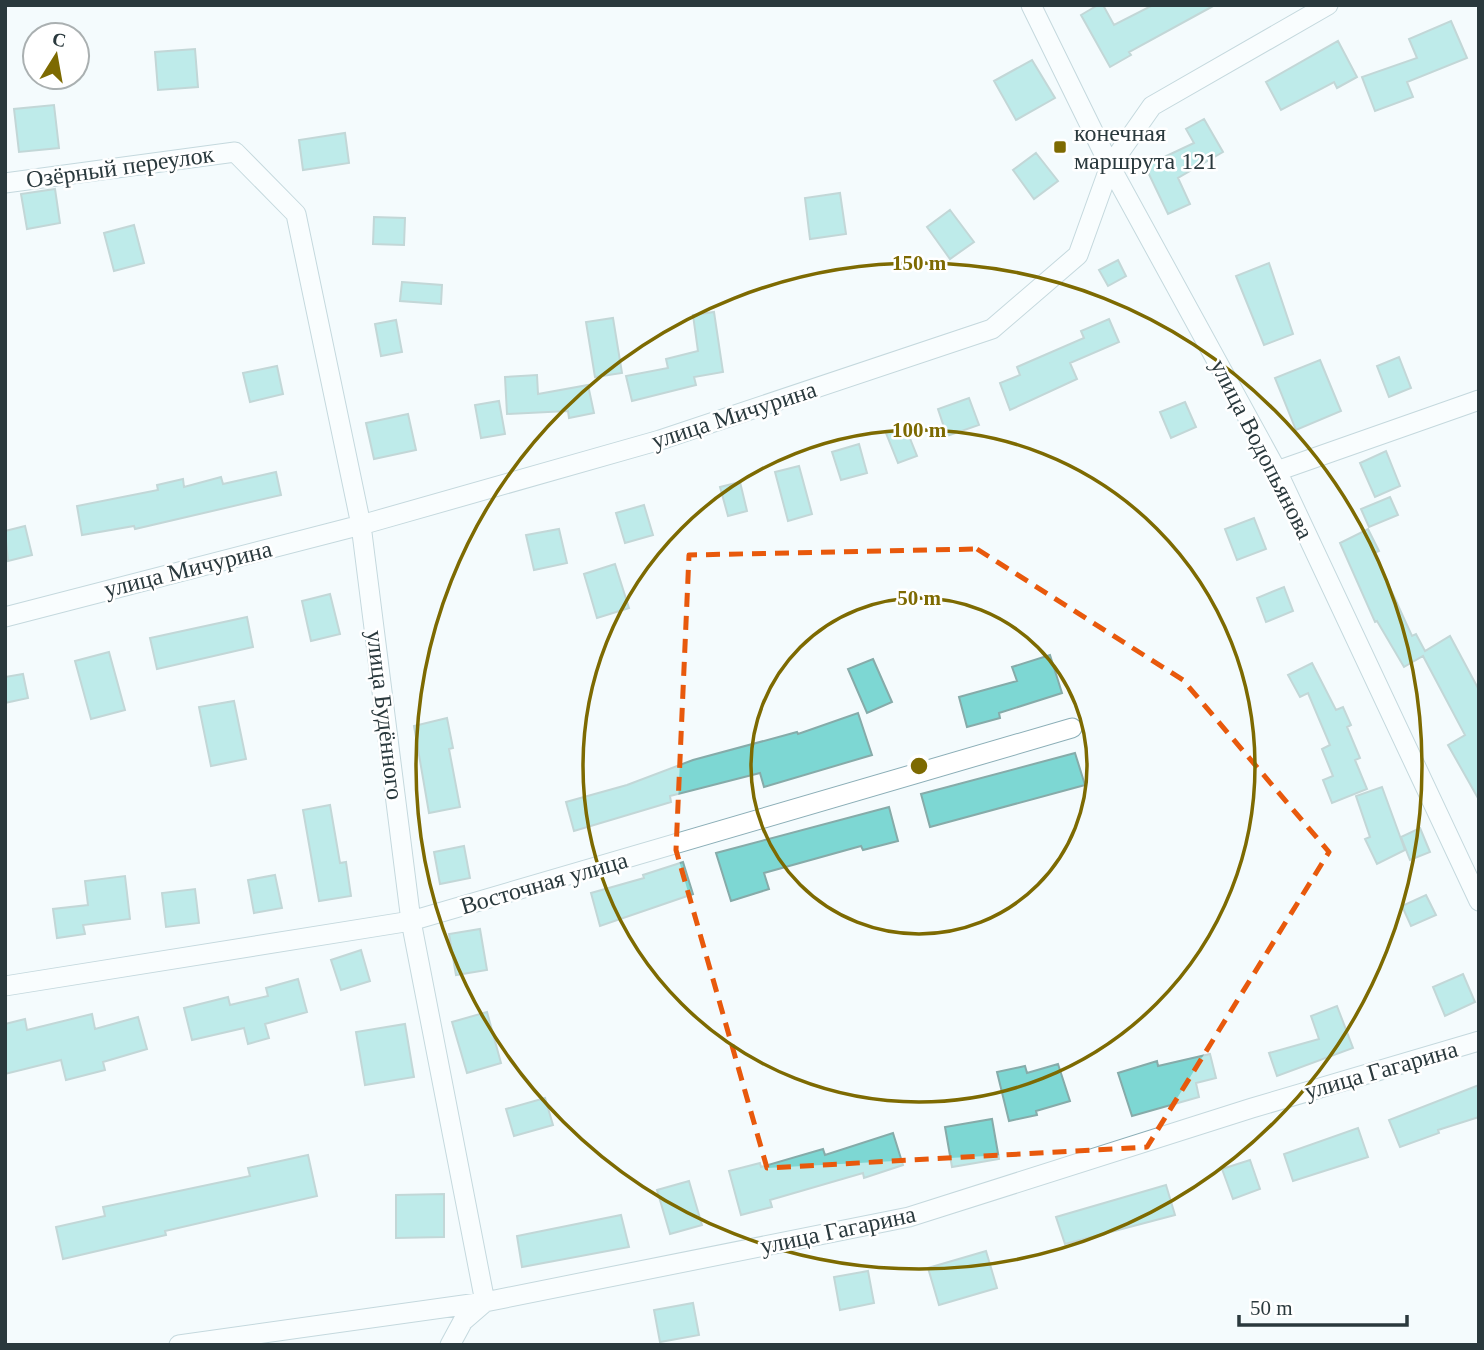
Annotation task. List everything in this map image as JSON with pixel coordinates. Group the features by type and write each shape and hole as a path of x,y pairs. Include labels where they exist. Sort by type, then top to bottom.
{"street":[{"name":"улица Водопьянова","path":"1031,5 1110,166 1277,471 1479,901"},
{"name":"улица Мичурина","path":"5,617 361,525 660,440 992,328 1078,255 1110,166 1152,106 1328,5"},
{"name":"Озёрный переулок","path":"5,183 235,152"},
{"name":"улица Будённого","path":"235,152 296,214 361,525 411,921 485,1302"},
{"path":"1277,471 1479,400"},
{"name":"Восточная улица","path":"5,986 411,921 1072,728"},
{"name":"улица Гагарина","path":"179,1345 485,1302 909,1217 1252,1108 1479,1041"},
{"path":"450,1345 463,1321 485,1302"}],"highlighted area":[{"path":"977,549 1183,680 1329,852 1147,1147 767,1168 676,850 689,555"}],"building":[{"path":"1103,5 1114,25 1153,5 1215,5 1129,52 1131,55 1110,67 1081,15"},
{"path":"1451,21 1467,58 1407,82 1413,97 1375,111 1362,77 1417,58 1409,39"},
{"path":"1338,41 1357,77 1337,88 1334,82 1281,110 1266,82"},
{"path":"195,49 198,87 158,90 155,52"},
{"path":"1032,60 1055,98 1016,120 994,81"},
{"path":"54,105 59,148 19,152 14,109"},
{"path":"1204,119 1223,152 1178,178 1190,204 1168,214 1145,166 1194,143 1186,129"},
{"path":"345,133 349,163 303,170 299,140"},
{"path":"1036,153 1058,181 1034,199 1013,170"},
{"path":"55,189 60,223 27,229 21,194"},
{"path":"840,193 846,234 810,239 805,198"},
{"path":"950,210 974,242 950,259 927,227"},
{"path":"374,217 405,218 404,245 373,244"},
{"path":"134,225 144,263 114,271 104,233"},
{"path":"1118,260 1126,276 1108,286 1099,270"},
{"path":"1269,263 1293,334 1264,345 1236,276"},
{"path":"402,282 442,285 441,304 400,301"},
{"path":"714,312 723,372 694,377 696,385 632,401 626,376 668,368 666,359 698,351 693,315"},
{"path":"613,318 622,373 595,377 586,322"},
{"path":"1109,319 1119,342 1070,363 1077,379 1010,410 1000,383 1020,375 1017,367 1084,338 1081,331"},
{"path":"396,320 402,352 381,356 375,324"},
{"path":"1399,357 1411,388 1389,397 1377,366"},
{"path":"1320,360 1341,411 1296,430 1275,378"},
{"path":"277,366 283,394 250,402 243,373"},
{"path":"537,375 538,394 588,385 594,413 569,418 568,411 507,414 505,377"},
{"path":"969,398 979,425 947,436 938,409"},
{"path":"499,401 505,434 481,438 475,405"},
{"path":"1185,402 1196,427 1171,438 1160,412"},
{"path":"408,414 416,450 374,459 366,423"},
{"path":"905,426 917,456 898,463 886,433"},
{"path":"859,444 867,473 841,480 832,452"},
{"path":"1386,451 1400,486 1375,497 1360,463"},
{"path":"799,466 812,514 788,521 775,472"},
{"path":"276,472 281,495 135,529 134,526 82,535 77,506 158,490 157,485 183,479 184,487 221,477 223,484"},
{"path":"740,482 747,511 728,516 720,487"},
{"path":"1390,497 1398,515 1369,527 1361,509"},
{"path":"644,505 653,535 625,543 616,513"},
{"path":"1254,518 1266,549 1237,560 1225,529"},
{"path":"25,526 32,555 8,561 5,531"},
{"path":"559,529 567,563 534,570 526,535"},
{"path":"1368,529 1379,551 1374,553 1412,636 1416,634 1425,651 1450,636 1479,690 1479,800 1448,745 1465,735 1423,656 1404,667 1377,621 1375,622 1340,543"},
{"path":"615,564 629,608 597,618 584,574"},
{"path":"1284,587 1293,611 1266,622 1257,598"},
{"path":"330,594 340,634 311,641 302,601"},
{"path":"247,617 253,647 157,669 150,638"},
{"path":"109,652 125,710 91,719 75,661"},
{"path":"1050,655 1062,693 999,713 1000,718 967,727 959,697 1017,681 1012,667"},
{"path":"873,659 892,702 867,713 848,669"},
{"path":"1312,663 1336,710 1343,707 1351,725 1347,727 1360,758 1355,760 1367,789 1332,803 1323,780 1333,776 1322,749 1330,745 1308,693 1300,697 1288,675"},
{"path":"23,674 28,698 5,703 5,677"},
{"path":"234,701 246,759 211,766 199,707"},
{"path":"858,713 872,755 764,787 760,773 670,796 671,802 574,831 566,802 627,785 693,760 797,732 798,734"},
{"path":"447,718 453,748 449,749 460,807 429,813 414,726"},
{"path":"1075,753 1085,785 930,827 921,794"},
{"path":"1382,787 1405,850 1377,864 1365,839 1370,837 1356,796"},
{"path":"330,805 340,863 346,862 351,896 319,901 303,810"},
{"path":"889,807 898,841 863,850 861,846 764,873 769,889 731,901 716,853"},
{"path":"1420,828 1430,852 1410,860 1401,837"},
{"path":"464,846 470,878 440,884 434,852"},
{"path":"683,862 693,894 600,926 591,893 644,878 643,875"},
{"path":"275,875 282,908 254,913 248,880"},
{"path":"125,876 130,919 83,925 85,934 57,938 53,909 88,905 85,881"},
{"path":"195,889 199,923 166,927 162,893"},
{"path":"1426,895 1436,915 1411,926 1402,906"},
{"path":"480,929 487,970 456,975 449,934"},
{"path":"361,950 370,981 341,990 331,960"},
{"path":"1463,974 1475,1002 1445,1016 1433,987"},
{"path":"298,979 307,1012 265,1024 269,1038 248,1044 244,1028 192,1040 184,1008 228,997 230,1005 268,996 266,988"},
{"path":"1337,1006 1353,1048 1277,1076 1269,1053 1319,1039 1311,1016"},
{"path":"487,1012 501,1063 467,1073 452,1022"},
{"path":"92,1014 95,1029 138,1017 147,1049 103,1062 105,1070 66,1080 61,1060 5,1074 5,1024 25,1019 27,1030"},
{"path":"405,1024 414,1077 365,1085 356,1032"},
{"path":"1210,1054 1216,1078 1196,1083 1199,1097 1132,1116 1118,1073 1157,1061 1158,1066"},
{"path":"1058,1064 1070,1101 1036,1111 1037,1115 1009,1121 997,1072 1025,1066 1027,1073"},
{"path":"1479,1085 1479,1117 1438,1130 1439,1133 1400,1147 1389,1120"},
{"path":"545,1098 553,1125 514,1136 506,1109"},
{"path":"992,1119 999,1159 952,1167 945,1127"},
{"path":"1358,1128 1368,1157 1293,1181 1284,1154"},
{"path":"893,1133 903,1165 864,1178 863,1173 770,1200 772,1207 741,1215 729,1171 760,1163 761,1167 823,1149 825,1155"},
{"path":"308,1155 317,1196 165,1231 166,1235 63,1259 56,1227 105,1216 103,1207 250,1176 248,1168"},
{"path":"1250,1160 1260,1189 1233,1199 1222,1169"},
{"path":"689,1181 702,1225 670,1234 657,1190"},
{"path":"1166,1185 1175,1215 1065,1244 1056,1217"},
{"path":"444,1194 444,1237 396,1238 396,1195"},
{"path":"621,1215 629,1247 522,1267 517,1236"},
{"path":"986,1251 997,1288 939,1305 928,1268"},
{"path":"868,1271 874,1303 840,1310 834,1277"},
{"path":"693,1303 699,1335 660,1342 654,1310"}],"place":[{"name":"конечная маршрута 121","path":"1060,147"}]}
